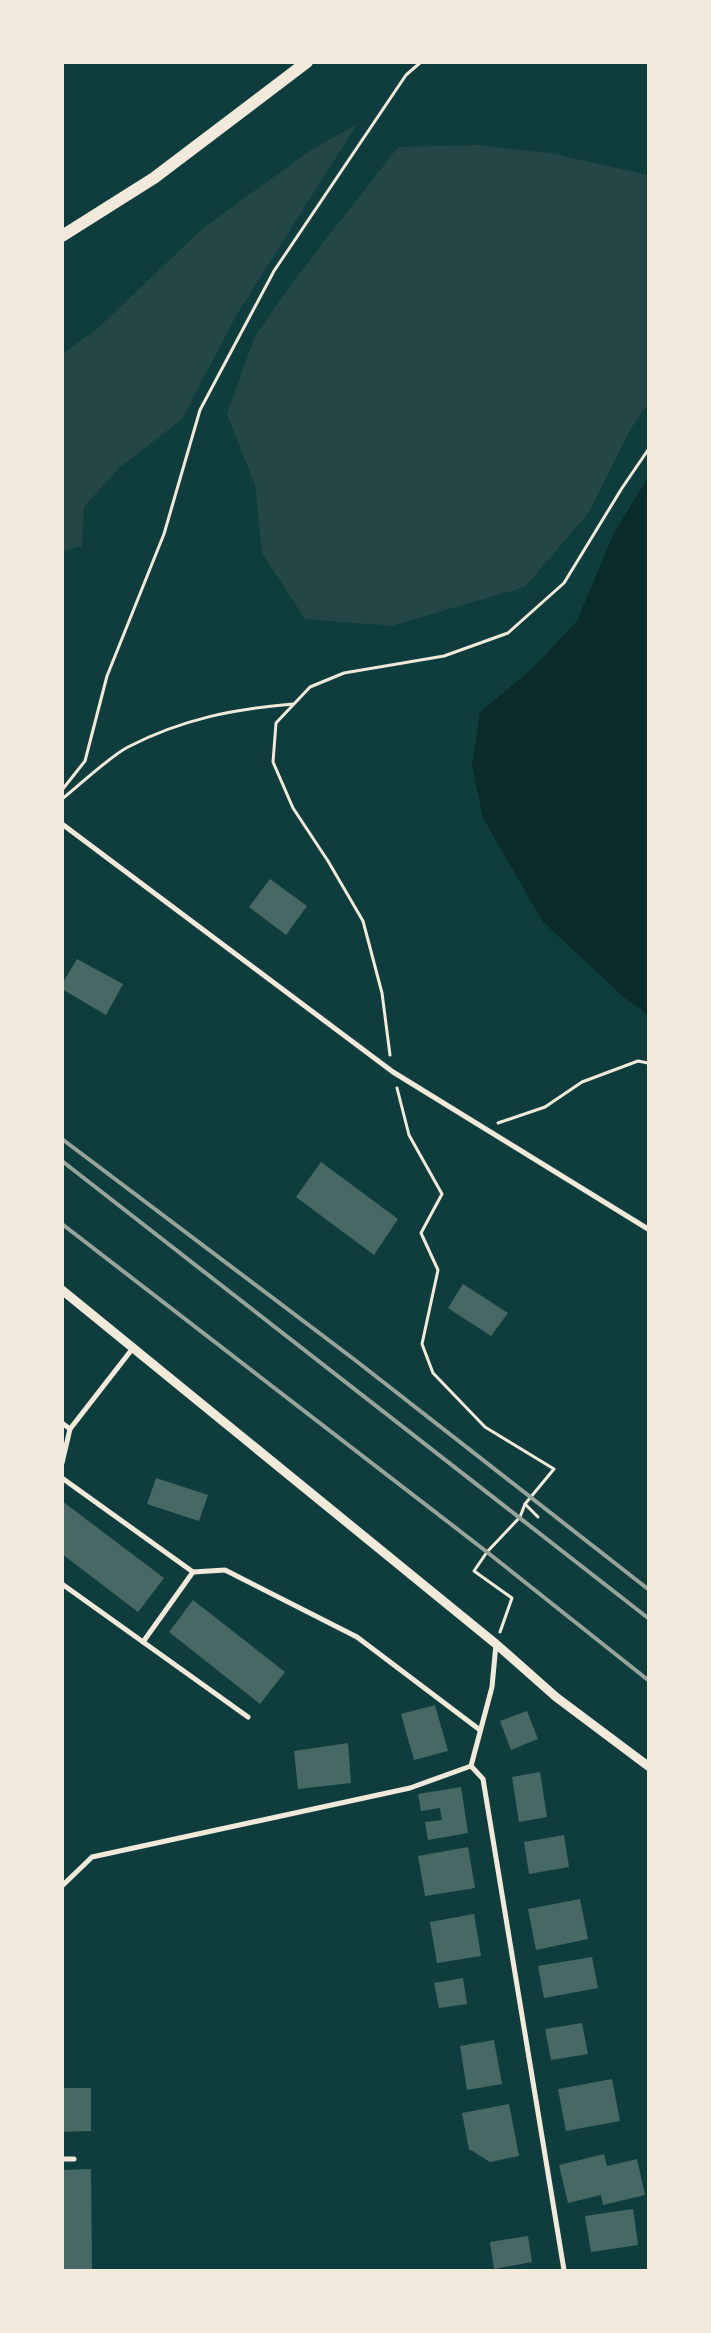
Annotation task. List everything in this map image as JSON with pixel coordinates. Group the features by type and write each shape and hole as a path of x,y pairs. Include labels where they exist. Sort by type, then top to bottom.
{"main road":[{"path":"62,236 154,178 308,62"}],"street":[{"path":"62,824 393,1072 648,1229"},
{"path":"62,1290 496,1644 556,1697 648,1766"},
{"path":"62,1463 70,1429 133,1348"},
{"path":"62,1423 70,1429"},
{"path":"62,1478 193,1572 225,1570 358,1637 480,1730"},
{"path":"143,1642 193,1572"},
{"path":"62,1584 248,1717"},
{"path":"471,1766 492,1687 496,1644"},
{"path":"62,1886 92,1857 410,1788 471,1766"},
{"path":"471,1766 483,1779 564,2270"},
{"path":"62,2159 74,2159"}],"path":[{"path":"62,790 84,761 107,676 164,534 200,410 274,271 406,75 421,62"},
{"path":"496,1644 512,1598 474,1571 487,1552 520,1517 525,1504 554,1469 485,1427 433,1372 422,1344 438,1270 421,1233 442,1194 409,1136 393,1072 382,993 362,921 328,861 293,808 273,762 276,723 310,687 344,673 444,656 508,633 564,583 622,488 648,450"},
{"path":"62,798 127,747 173,728 212,714 294,704"},
{"path":"483,1128 546,1107 582,1082 638,1061 648,1063"},
{"path":"525,1504 538,1517"}],"shaded area":[{"path":"357,124 237,314 182,419 118,469 84,507 82,546 63,551 63,353 96,330 202,229 311,150"},
{"path":"478,145 555,154 648,175 648,404 630,430 589,512 525,587 391,626 305,619 262,553 255,485 227,414 255,336 298,275 398,147"},
{"path":"648,478 648,1015 627,1000 543,922 483,818 472,765 480,712 532,669 577,621 614,533"}],"building":[{"path":"270,879 307,906 286,935 249,907"},
{"path":"77,959 123,984 106,1015 62,989 62,984"},
{"path":"321,1162 398,1219 374,1255 296,1197"},
{"path":"463,1284 508,1313 491,1336 448,1308"},
{"path":"156,1478 208,1495 199,1521 147,1504"},
{"path":"62,1501 164,1578 138,1612 62,1554"},
{"path":"193,1600 285,1672 260,1704 169,1632"},
{"path":"435,1705 448,1751 414,1760 401,1714"},
{"path":"527,1711 538,1739 511,1750 500,1721"},
{"path":"348,1743 351,1783 298,1789 294,1751"},
{"path":"540,1772 547,1817 519,1822 512,1777"},
{"path":"461,1787 468,1833 428,1840 425,1822 442,1820 440,1808 421,1811 418,1794"},
{"path":"564,1835 569,1867 529,1874 524,1842"},
{"path":"468,1847 475,1888 425,1896 418,1856"},
{"path":"580,1899 588,1939 536,1950 528,1909"},
{"path":"474,1914 481,1956 437,1963 430,1922"},
{"path":"592,1957 598,1988 544,1998 538,1966"},
{"path":"463,1978 467,2004 439,2008 434,1983"},
{"path":"582,2023 588,2054 551,2060 545,2029"},
{"path":"494,2040 502,2084 467,2090 460,2046"},
{"path":"612,2079 620,2121 566,2131 558,2089"},
{"path":"62,2088 91,2088 91,2131 62,2132"},
{"path":"509,2104 519,2156 490,2162 469,2149 462,2113"},
{"path":"604,2154 607,2166 637,2159 645,2195 603,2205 601,2195 568,2203 559,2165"},
{"path":"91,2169 92,2270 62,2270 62,2170"},
{"path":"633,2209 638,2245 591,2252 585,2216"},
{"path":"528,2236 532,2262 494,2269 490,2242"}],"railway":[{"path":"62,1139 355,1360 648,1589"},
{"path":"62,1161 648,1618"},
{"path":"62,1224 487,1552 648,1680"}]}
